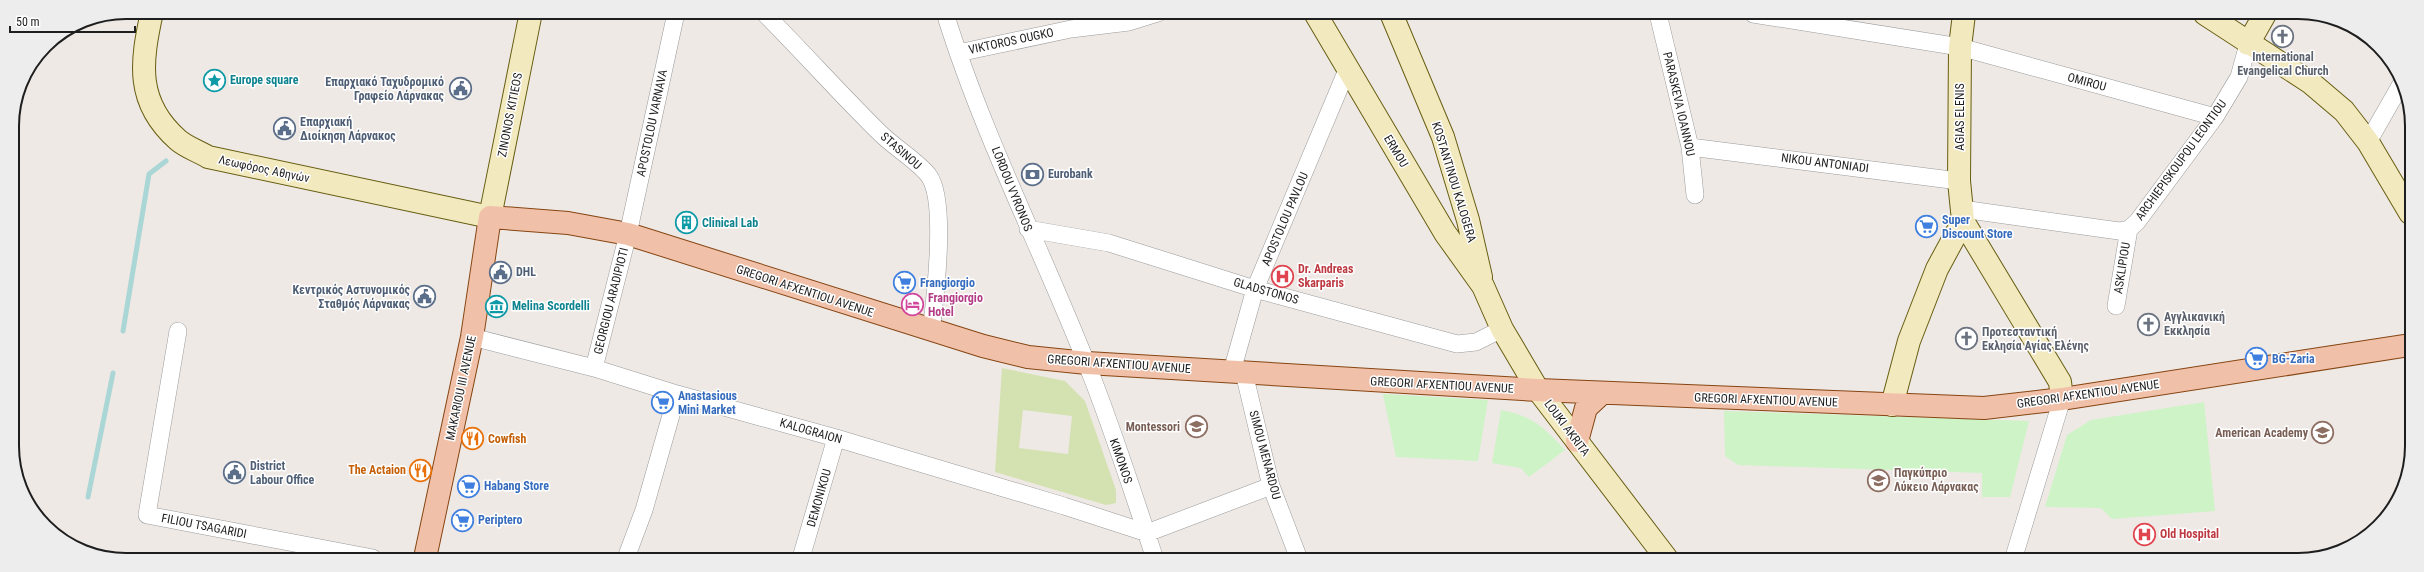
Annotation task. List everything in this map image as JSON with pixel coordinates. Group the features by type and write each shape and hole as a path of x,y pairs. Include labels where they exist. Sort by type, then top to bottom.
{"main road":[{"name":"GREGORI AFXENTIOU AVENUE","path":"490,217 568,222 628,234 931,331 1028,356 1087,363 1538,390 1984,408 2062,399 2405,346"},
{"name":"MAKARIOU III AVENUE","path":"426,553 472,337 490,217"},
{"path":"1577,441 1586,408 1602,393"}],"street":[{"name":"Λεωφόρος Αθηνών","path":"150,19 143,53 144,84 150,104 179,140 208,157 490,217"},
{"name":"ZINONOS KITIEOS","path":"490,217 530,19"},
{"name":"APOSTOLOU VARNAVA","path":"628,234 675,19"},
{"name":"STASINOU","path":"770,19 842,96 884,137 930,176 937,200 939,272 931,331"},
{"name":"LORDOU VYRONOS","path":"947,19 958,53 1028,229 1087,363"},
{"name":"VIKTOROS OUGKO","path":"958,53 1071,29 1130,22 1139,19"},
{"name":"ERMOU","path":"1318,19 1347,70 1445,233 1483,286"},
{"name":"KOSTANTINOU KALOGERA","path":"1394,19 1443,137 1468,220 1483,286"},
{"name":"PARASKEVA IOANNOU","path":"1659,19 1690,147 1696,195"},
{"name":"OMIROU","path":"1784,19 1960,47 2215,117"},
{"name":"AGIAS ELENIS","path":"1963,19 1960,47 1960,181 1962,215 2060,382 2062,399"},
{"path":"2212,19 2248,44 2311,83 2344,111 2368,142 2405,205"},
{"path":"2248,44 2262,19"},
{"name":"ARCHIEPISKOUPOU LEONTIOU","path":"1962,215 2119,231 2129,229 2137,222 2215,117 2239,77 2248,44"},
{"name":"APOSTOLOU PAVLOU","path":"1238,372 1255,289 1347,70"},
{"path":"2368,142 2398,89"},
{"name":"NIKOU ANTONIADI","path":"1690,147 1960,181"},
{"path":"1892,405 1909,341 1937,269 1962,215"},
{"path":"1445,233 1453,231 1468,220"},
{"name":"GLADSTONOS","path":"1028,229 1109,243 1255,289 1457,344 1476,342 1502,329"},
{"name":"ASKLIPIOU","path":"2116,306 2129,229"},
{"name":"GEORGIOU ARADIPIOTI","path":"594,368 628,234"},
{"name":"LOUKI AKRITA","path":"1483,286 1502,329 1538,390 1662,553"},
{"name":"FILIOU TSAGARIDI","path":"178,331 147,515 347,553"},
{"name":"KALOGRAION","path":"472,337 594,368 677,394 836,438 1064,506 1147,533"},
{"name":"KIMONOS","path":"1087,363 1153,553"},
{"name":"SIMOU MENARDOU","path":"1238,372 1271,486 1297,553"},
{"path":"628,553 644,510 677,394"},
{"path":"2015,553 2062,399"},
{"name":"DEMONIKOU","path":"803,553 836,438"},
{"path":"1147,533 1271,486"}],"green space":[{"path":"1002,368 1065,381 1085,401 1116,490 1116,503 1106,505 995,472","holes":["1023,410 1072,416 1068,454 1019,448"]},
{"path":"1383,394 1488,400 1478,461 1396,457"},
{"path":"2204,402 2215,511 2112,519 2101,508 2045,507 2067,435 2091,420"},
{"path":"1501,410 1512,412 1530,419 1544,429 1565,450 1529,477 1521,468 1492,463"},
{"path":"1724,411 2029,421 2010,497 1982,497 1982,473 1738,465 1725,456"}],"waterway":[{"path":"123,331 149,174 166,161"},
{"path":"88,497 113,373"}],"place":[{"name":"International Evangelical Church","path":"2283,36"},
{"name":"Europe square","path":"215,80"},
{"name":"Επαρχιακό Ταχυδρομικό Γραφείο Λάρνακας","path":"460,89"},
{"name":"Επαρχιακή Διοίκηση Λάρνακος","path":"285,129"},
{"name":"Eurobank","path":"1033,174"},
{"name":"Clinical Lab","path":"686,223"},
{"name":"Super Discount Store","path":"1926,227"},
{"name":"DHL","path":"501,272"},
{"name":"Dr. Andreas Skarparis","path":"1283,276"},
{"name":"Frangiorgio","path":"904,283"},
{"name":"Κεντρικός Αστυνομικός Σταθμός Λάρνακας","path":"425,297"},
{"name":"Frangiorgio Hotel","path":"912,305"},
{"name":"Melina Scordelli","path":"496,306"},
{"name":"Αγγλικανική Εκκλησία","path":"2148,324"},
{"name":"Προτεσταντική Εκλησία Αγίας Ελένης","path":"1966,339"},
{"name":"BG-Zaria","path":"2256,359"},
{"name":"Anastasious Mini Market","path":"662,403"},
{"name":"Montessori","path":"1196,427"},
{"name":"American Academy","path":"2323,433"},
{"name":"Cowfish","path":"472,439"},
{"name":"The Actaion","path":"421,470"},
{"name":"District Labour Office","path":"235,473"},
{"name":"Παγκύπριο Λύκειο Λάρνακας","path":"1879,480"},
{"name":"Habang Store","path":"469,486"},
{"name":"Periptero","path":"463,520"},
{"name":"Old Hospital","path":"2145,534"}]}
